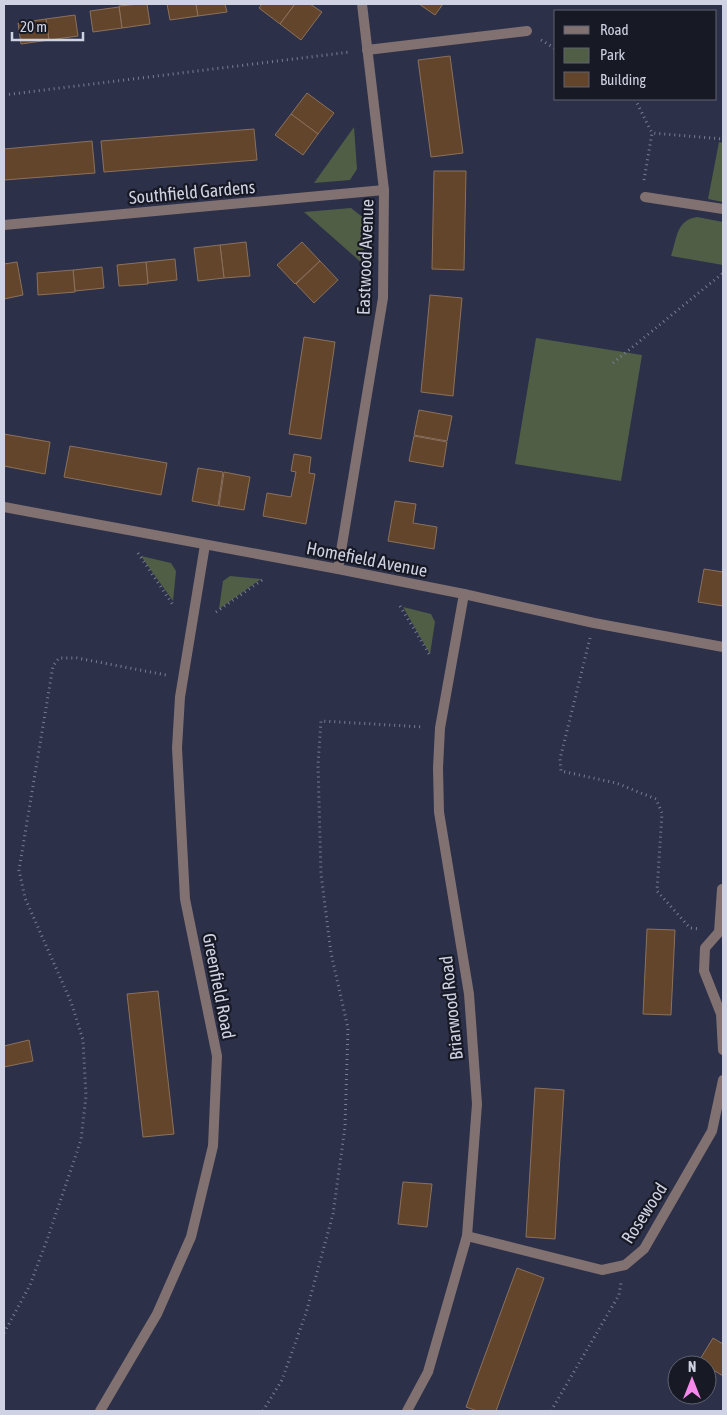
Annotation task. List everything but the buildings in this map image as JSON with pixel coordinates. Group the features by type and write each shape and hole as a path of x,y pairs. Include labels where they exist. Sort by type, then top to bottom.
{"street":[{"name":"Eastwood Avenue","path":"338,569 383,298 384,190 362,4"},
{"path":"367,50 527,31"},
{"name":"Southfield Gardens","path":"4,225 384,190"},
{"path":"645,197 723,209"},
{"name":"Homefield Avenue","path":"4,507 338,569 464,594 594,623 723,647"},
{"name":"Greenfield Road","path":"100,1411 157,1314 190,1238 213,1146 217,1056 185,899 177,748 180,697 205,545"},
{"name":"Briarwood Road","path":"407,1411 428,1372 467,1236 476,1104 469,994 439,812 438,768 440,728 464,594"},
{"path":"722,889 719,932 705,948 704,971 721,1014 723,1050"},
{"name":"Rosewood","path":"467,1236 602,1270 625,1265 644,1249 712,1131 723,1080"}],"path":[{"path":"4,95 367,50"},
{"path":"636,100 652,133 643,188 645,197"},
{"path":"652,133 723,139"},
{"path":"613,363 723,273"},
{"path":"138,553 173,604"},
{"path":"216,612 265,578"},
{"path":"400,606 431,657"},
{"path":"594,623 560,759 561,771 616,783 656,799 662,813 657,891 690,928 719,932"},
{"path":"4,1333 30,1285 48,1237 81,1140 86,1096 83,1040 71,1002 25,898 19,870 53,666 59,658 76,658 184,678"},
{"path":"263,1411 282,1380 306,1313 332,1214 345,1127 348,1028 331,952 321,874 318,765 321,721 440,728"},
{"path":"551,1411 619,1295 625,1265"}],"green space":[{"path":"354,127 357,169 350,180 314,183"},
{"path":"719,142 723,143 723,202 708,199"},
{"path":"351,208 365,219 363,264 304,212"},
{"path":"697,217 723,222 723,265 671,256 681,226 690,219"},
{"path":"536,338 642,355 621,481 515,464"},
{"path":"141,556 171,563 176,571 173,601"},
{"path":"230,576 261,579 219,609 223,581"},
{"path":"403,607 431,614 435,622 430,654"}]}
